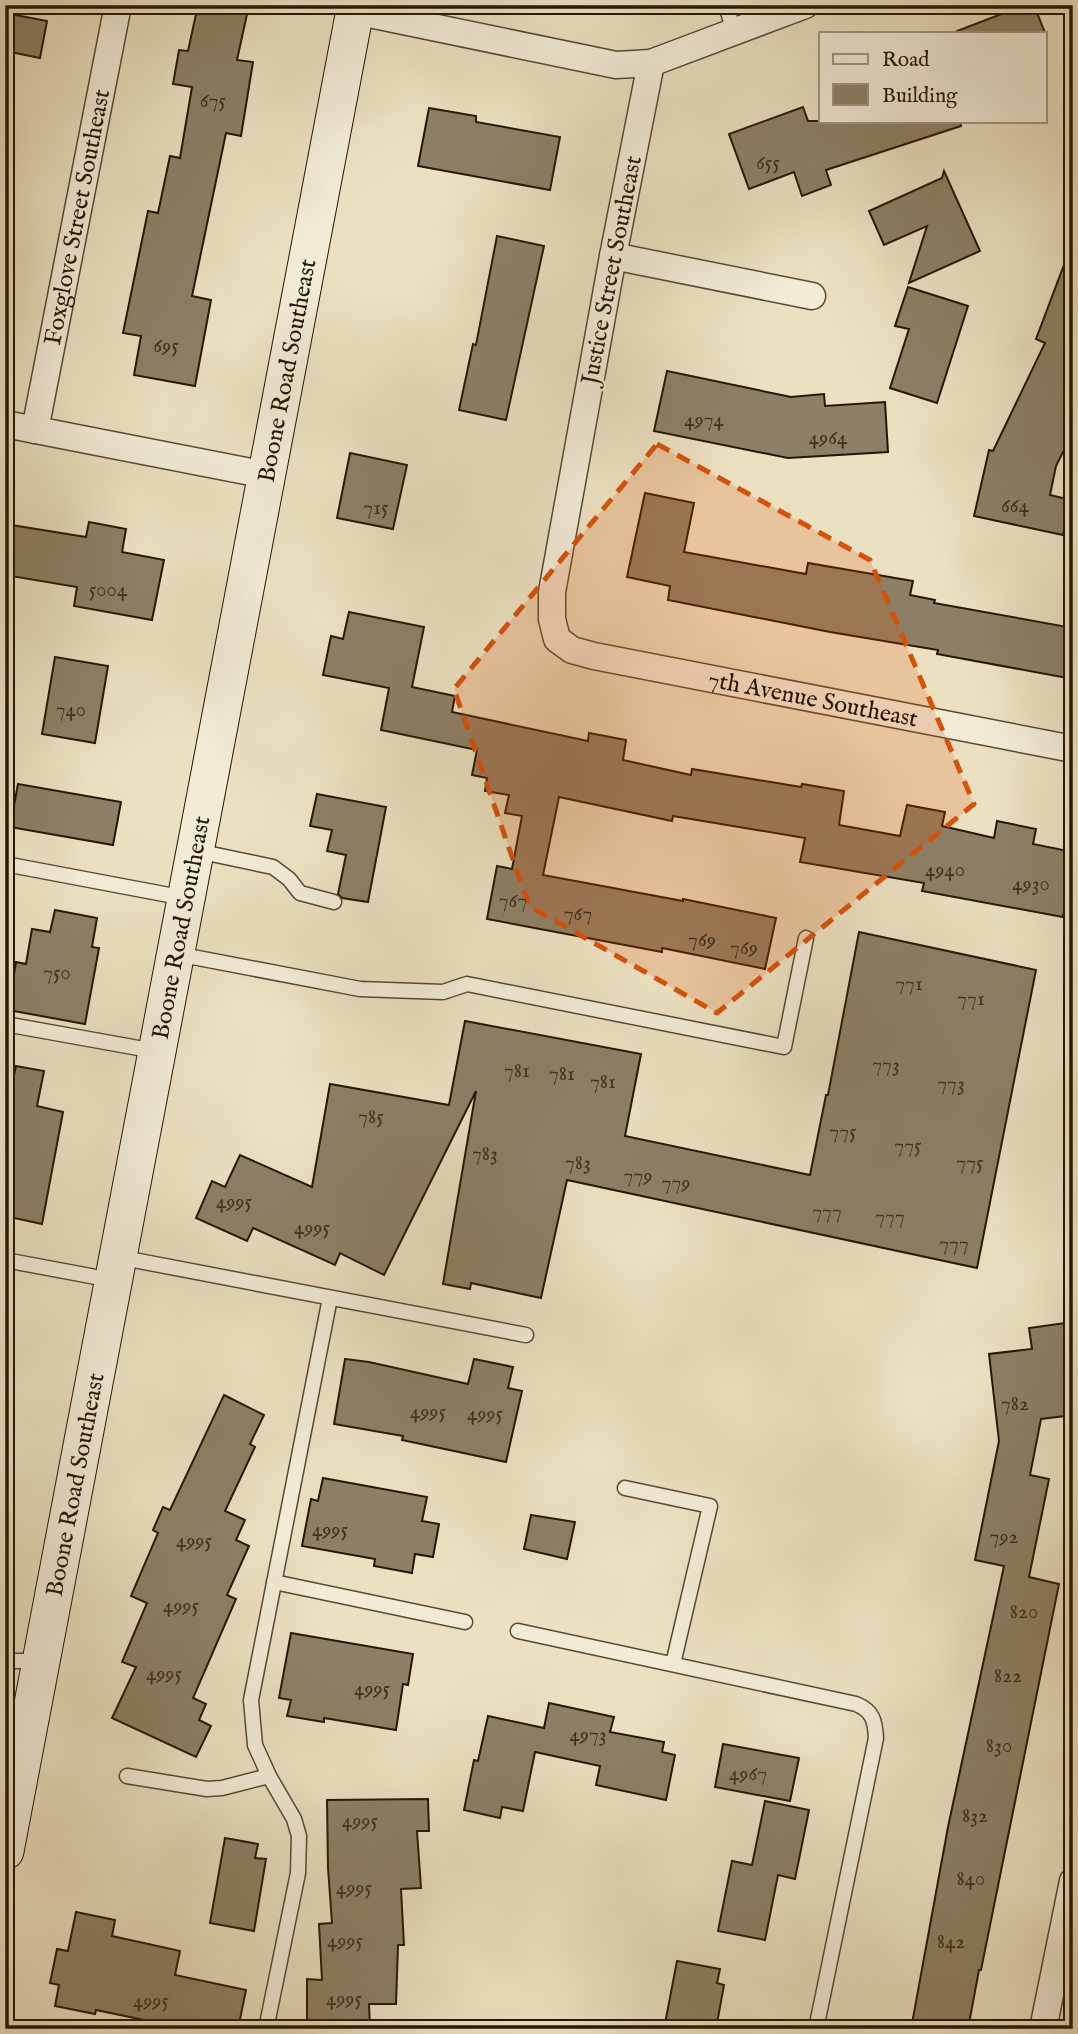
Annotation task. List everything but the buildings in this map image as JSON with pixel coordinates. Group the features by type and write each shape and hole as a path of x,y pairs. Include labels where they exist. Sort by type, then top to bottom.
{"street":[{"name":"Foxglove Street Southeast","path":"35,430 118,5"},
{"path":"356,8 616,65 651,63 805,5"},
{"name":"Boone Road Southeast","path":"5,1851 356,8"},
{"name":"Justice Street Southeast","path":"557,639 552,619 552,592 651,63"},
{"path":"613,256 812,296"},
{"path":"5,424 266,475"},
{"name":"7th Avenue Southeast","path":"557,639 572,650 594,656 1073,749"},
{"path":"1043,2029 1073,1881"}],"lane":[{"path":"726,5 734,32"},
{"path":"195,851 273,867 289,879 300,893 334,902"},
{"path":"5,864 186,898"},
{"path":"175,954 360,989 443,992 467,984 785,1047 806,939"},
{"path":"5,1024 157,1051"},
{"path":"5,1260 116,1269 330,1298 526,1335"},
{"path":"266,2029 298,1873 300,1850 294,1819 255,1745 251,1700 330,1298"},
{"path":"625,1488 710,1506 673,1664"},
{"path":"274,1582 465,1622"},
{"path":"518,1631 856,1704 872,1714 876,1738 816,2029"},
{"path":"5,1661 41,1661"},
{"path":"127,1776 207,1789 269,1776"}],"highlighted area":[{"path":"657,444 870,560 974,804 717,1013 529,906 454,689"}]}
